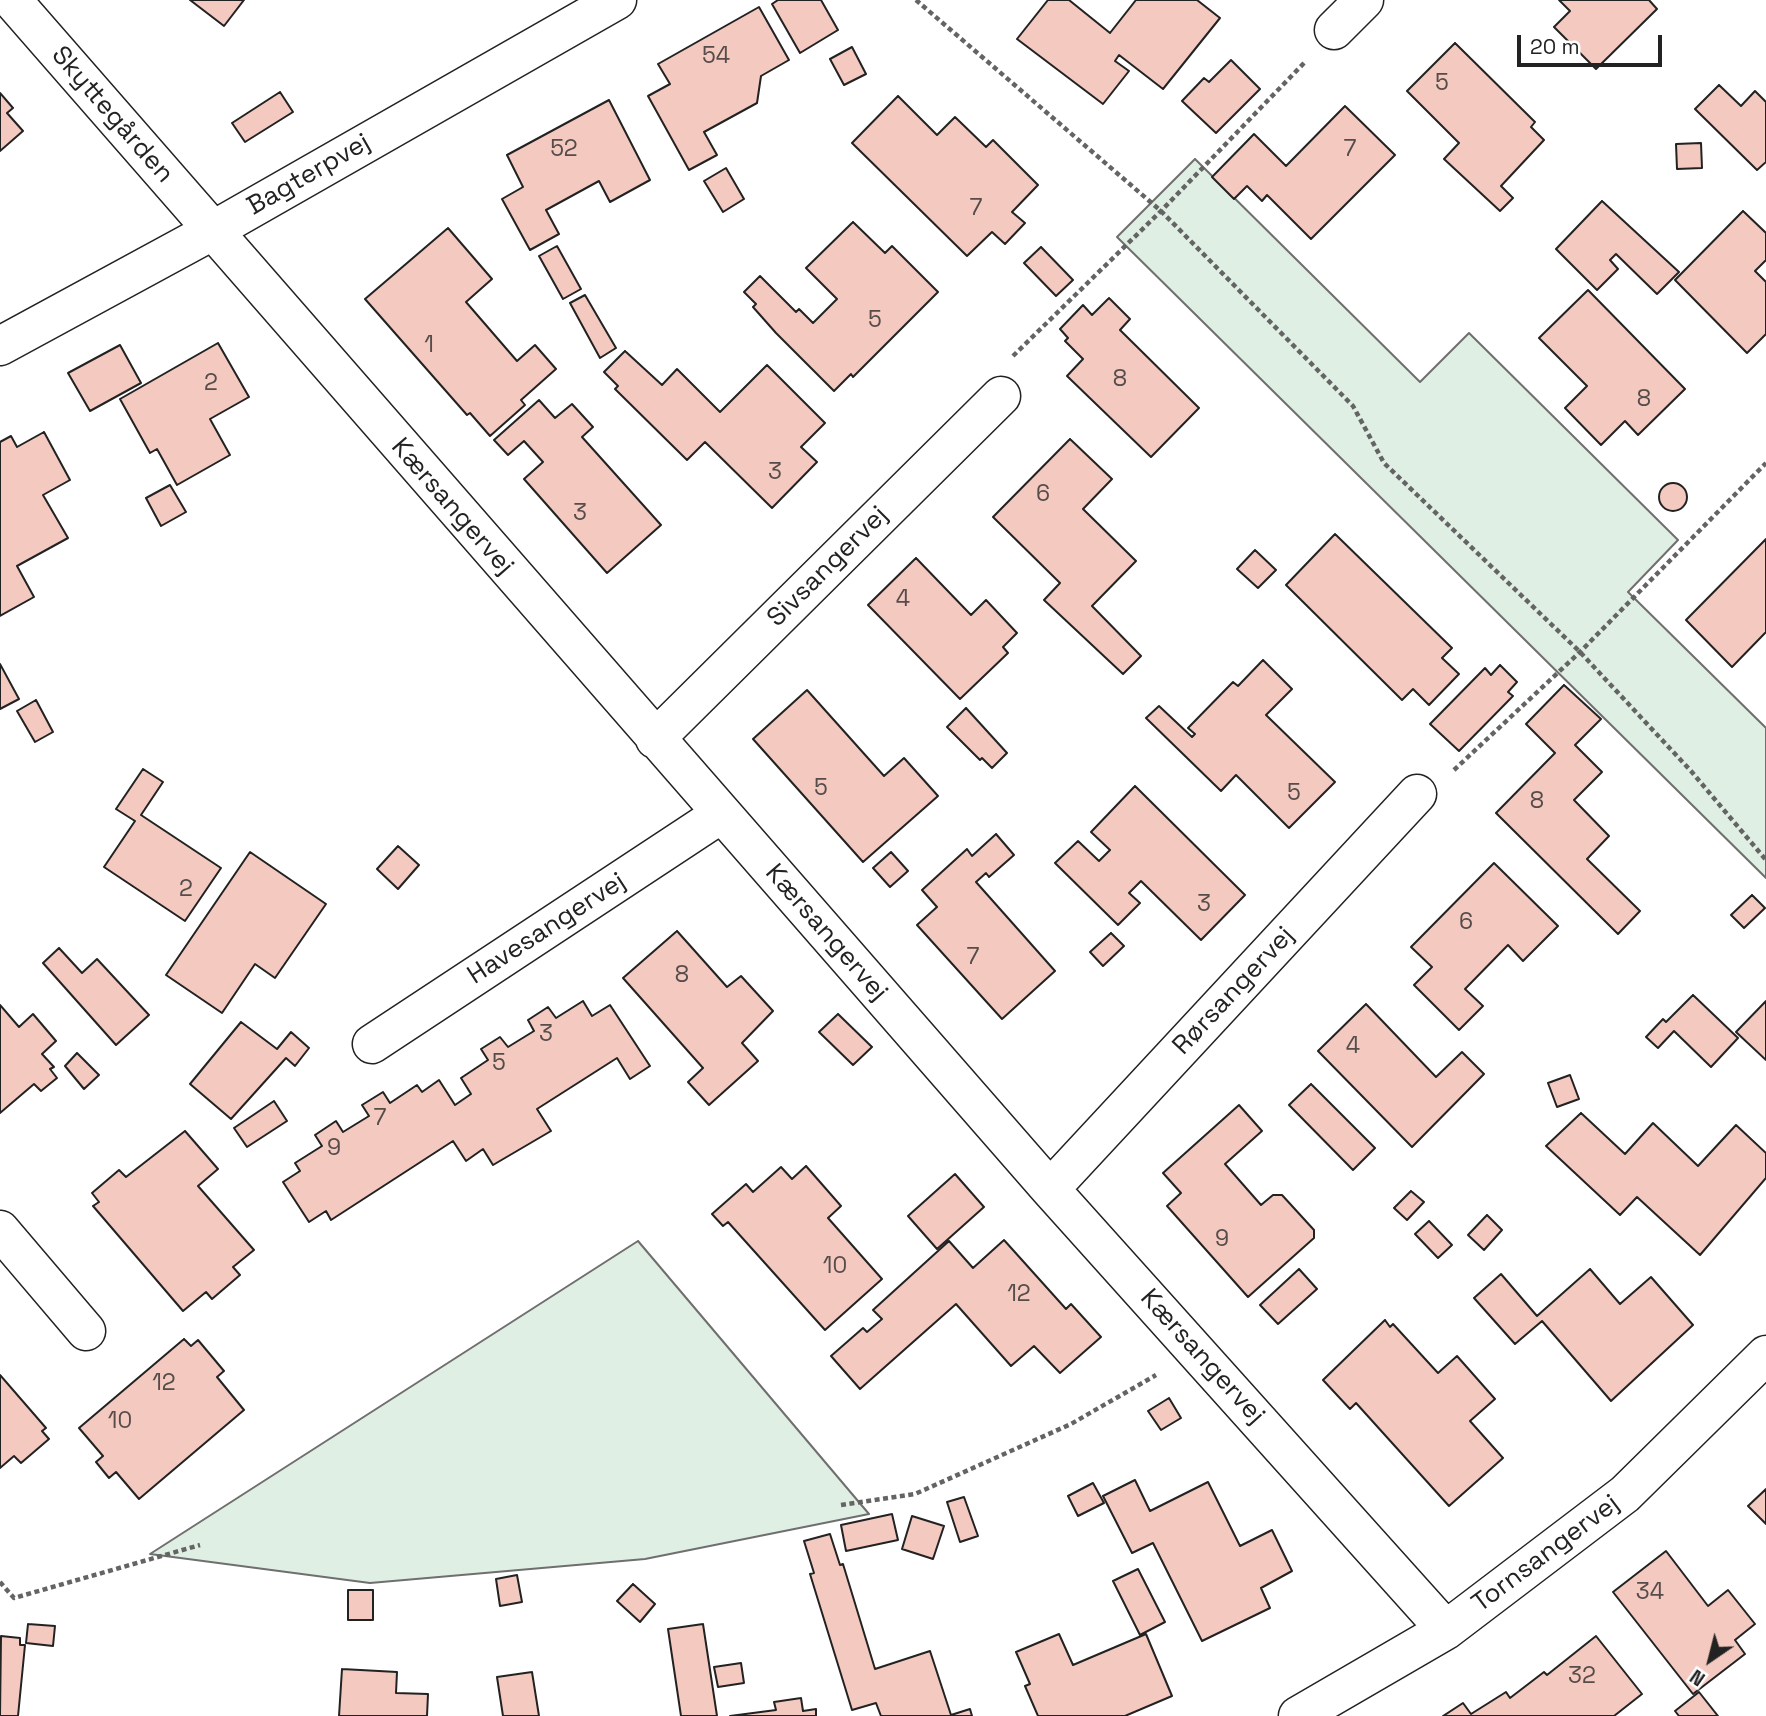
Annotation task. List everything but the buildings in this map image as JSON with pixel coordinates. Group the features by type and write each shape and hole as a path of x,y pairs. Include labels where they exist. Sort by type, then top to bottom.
{"street":[{"name":"Skyttegården","path":"12,0 212,230"},
{"name":"Bagterpvej","path":"0,346 212,230 617,0"},
{"path":"1334,30 1364,0"},
{"name":"Kærsangervej","path":"212,230 1050,1189 1446,1630"},
{"name":"Sivsangervej","path":"655,739 1001,396"},
{"name":"Rørsangervej","path":"1050,1189 1417,794"},
{"name":"Havesangervej","path":"372,1044 721,814"},
{"path":"0,1230 86,1331"},
{"name":"Tornsangervej","path":"1298,1716 1446,1630 1625,1494 1766,1354"}],"path":[{"path":"916,0 1161,211 1353,406 1384,463 1580,652 1691,771 1766,860"},
{"path":"1001,396 1010,358 1161,211 1334,30"},
{"path":"1417,794 1430,794 1580,652 1766,463"},
{"path":"841,1505 915,1494 1071,1424 1197,1352"},
{"path":"0,1582 14,1598 200,1545"}],"green space":[{"path":"1195,159 1420,382 1469,333 1678,540 1628,592 1766,728 1766,878 1117,237"},
{"path":"638,1241 869,1514 645,1559 370,1583 150,1554"}]}
